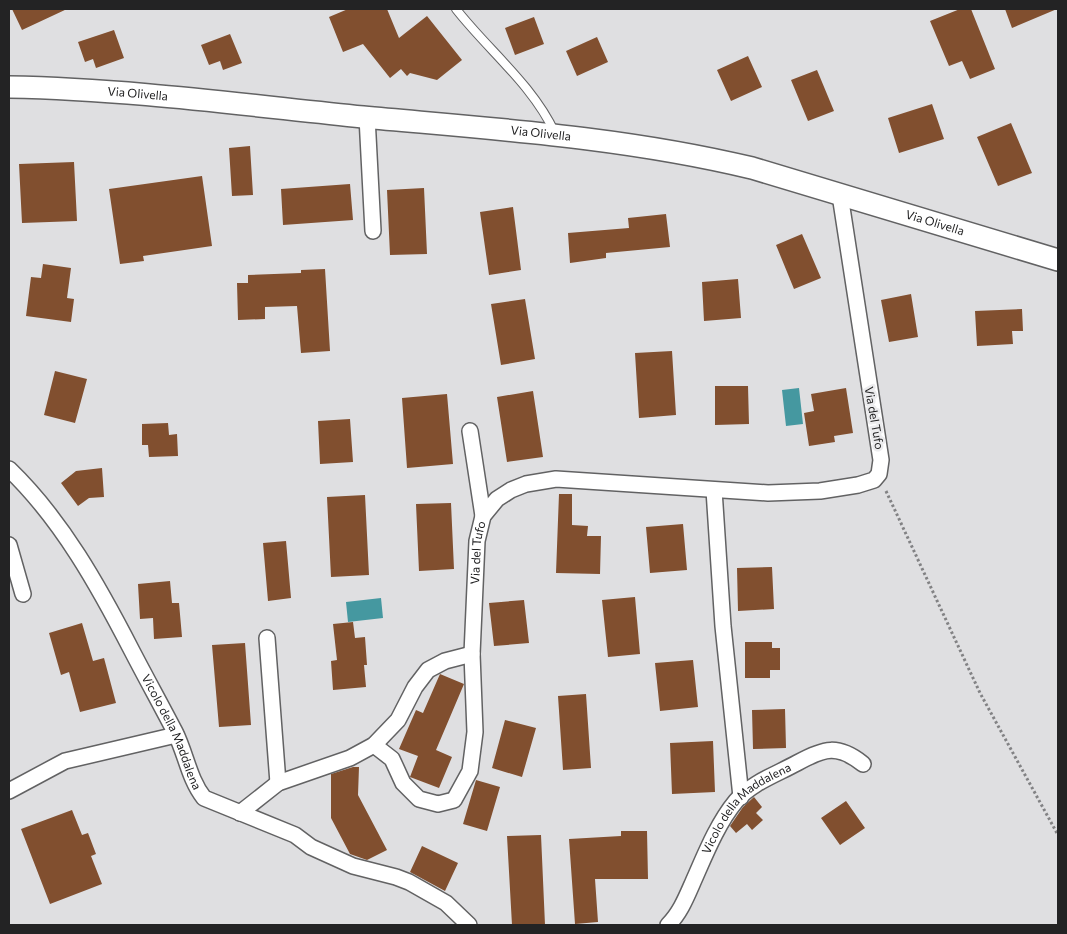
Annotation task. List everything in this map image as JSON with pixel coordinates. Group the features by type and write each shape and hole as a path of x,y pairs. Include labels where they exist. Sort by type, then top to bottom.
{"main road":[{"name":"Via Olivella","path":"9,87 113,92 555,134 629,144 715,159 752,168 1058,260"}],"street":[{"path":"367,117 373,230"},
{"name":"Via del Tufo","path":"374,745 392,759 403,783 419,799 438,804 454,800 470,771 475,732 472,654 478,541 483,516 491,504 511,490 526,484 549,479 567,479 768,493 808,492 858,485 874,480 879,474 881,460 840,195"},
{"path":"470,431 483,516"},
{"name":"Vicolo della Maddalena","path":"9,469 54,520 87,571 124,636 176,735 196,788 204,798 295,835 311,847 353,866 396,877 416,885 446,903 469,925"},
{"path":"714,490 723,626 741,796"},
{"path":"9,545 23,594"},
{"path":"268,638 278,783"},
{"path":"240,813 278,783 350,758 374,745 398,720 415,687 428,670 444,661 472,654"},
{"path":"9,791 65,761 176,735"},
{"name":"Vicolo della Maddalena","path":"668,925 684,902 719,828 741,796 823,750 846,752 863,764"}],"lane":[{"path":"459,10 527,88 548,118 555,134"}],"path":[{"path":"879,474 894,511 980,693 1058,835"}],"water":[{"path":"799,388 803,424 786,426 782,390"},
{"path":"381,598 383,618 348,622 346,602"}],"building":[{"path":"12,9 67,9 22,30"},
{"path":"348,9 387,9 399,38 427,16 462,60 437,80 410,73 407,76 401,69 390,78 363,44 343,52 329,17"},
{"path":"960,9 971,9 995,69 970,79 962,61 949,66 930,21"},
{"path":"1005,9 1057,9 1012,28"},
{"path":"534,17 544,44 515,55 505,28"},
{"path":"114,30 124,58 96,68 93,59 85,62 78,42"},
{"path":"230,34 242,63 223,70 220,61 209,65 201,45"},
{"path":"597,37 608,62 577,76 566,51"},
{"path":"748,56 762,87 731,101 717,70"},
{"path":"817,70 834,111 808,121 791,80"},
{"path":"932,104 944,139 899,153 888,118"},
{"path":"1011,123 1032,173 998,186 977,137"},
{"path":"250,146 253,195 232,196 229,148"},
{"path":"74,162 77,221 22,223 19,164"},
{"path":"202,176 212,246 143,256 144,261 120,264 109,189"},
{"path":"350,184 353,220 283,225 281,189"},
{"path":"424,188 427,254 390,255 387,190"},
{"path":"513,207 521,270 489,275 480,212"},
{"path":"666,214 670,247 606,253 606,258 570,263 568,233 629,228 628,218"},
{"path":"802,234 821,278 794,289 776,245"},
{"path":"43,264 71,268 67,298 74,299 71,322 26,316 31,277 41,278"},
{"path":"325,269 330,351 301,353 297,306 265,307 265,319 238,320 237,283 248,283 248,275 301,273 301,270"},
{"path":"738,279 741,318 704,321 702,282"},
{"path":"911,294 918,337 889,342 881,300"},
{"path":"525,299 535,359 501,365 491,304"},
{"path":"1022,309 1023,331 1012,331 1013,344 977,346 975,311"},
{"path":"672,351 676,415 639,418 635,353"},
{"path":"55,371 87,379 75,423 44,415"},
{"path":"715,386 748,386 749,424 715,425"},
{"path":"846,388 853,433 834,436 835,442 809,446 804,413 814,411 811,394"},
{"path":"533,391 543,457 507,462 497,397"},
{"path":"447,394 453,464 407,468 402,398"},
{"path":"350,419 353,462 320,464 318,421"},
{"path":"168,423 169,435 177,434 178,456 149,457 148,445 142,445 142,424"},
{"path":"102,468 104,497 89,498 78,506 61,483 76,471"},
{"path":"559,494 572,494 572,525 588,526 587,536 601,536 600,574 556,573"},
{"path":"365,495 369,575 331,577 327,497"},
{"path":"451,503 454,569 419,571 416,504"},
{"path":"683,524 687,570 650,573 646,527"},
{"path":"286,541 291,598 268,601 263,543"},
{"path":"772,567 774,609 738,611 737,568"},
{"path":"170,581 172,603 179,603 182,637 154,639 153,618 140,619 138,584"},
{"path":"635,597 640,654 608,657 602,600"},
{"path":"524,600 529,643 494,646 489,603"},
{"path":"353,622 355,638 365,637 367,665 364,665 366,687 333,690 331,661 337,660 333,624"},
{"path":"82,623 93,661 104,658 116,703 80,712 69,672 61,675 49,633"},
{"path":"745,642 772,642 772,648 780,648 780,670 770,670 770,678 745,678"},
{"path":"245,643 251,725 219,727 212,645"},
{"path":"693,660 698,707 660,711 655,663"},
{"path":"440,674 464,684 436,750 452,757 439,788 410,777 418,756 399,749 416,710 423,713"},
{"path":"586,694 591,768 563,770 558,696"},
{"path":"785,709 786,748 753,749 752,710"},
{"path":"505,720 536,728 522,777 492,768"},
{"path":"713,741 715,792 672,794 670,743"},
{"path":"359,767 358,795 387,850 367,860 350,854 331,818 331,774"},
{"path":"476,780 500,787 487,831 463,824"},
{"path":"754,797 762,807 756,813 763,820 752,830 747,824 736,833 730,826 743,807"},
{"path":"846,801 865,828 840,845 821,818"},
{"path":"72,810 82,835 88,833 96,854 91,856 102,884 50,904 21,829"},
{"path":"621,831 647,831 648,879 595,879 598,922 575,924 569,839 621,836"},
{"path":"541,835 545,925 512,925 507,836"},
{"path":"422,846 458,863 445,891 410,872"}]}
